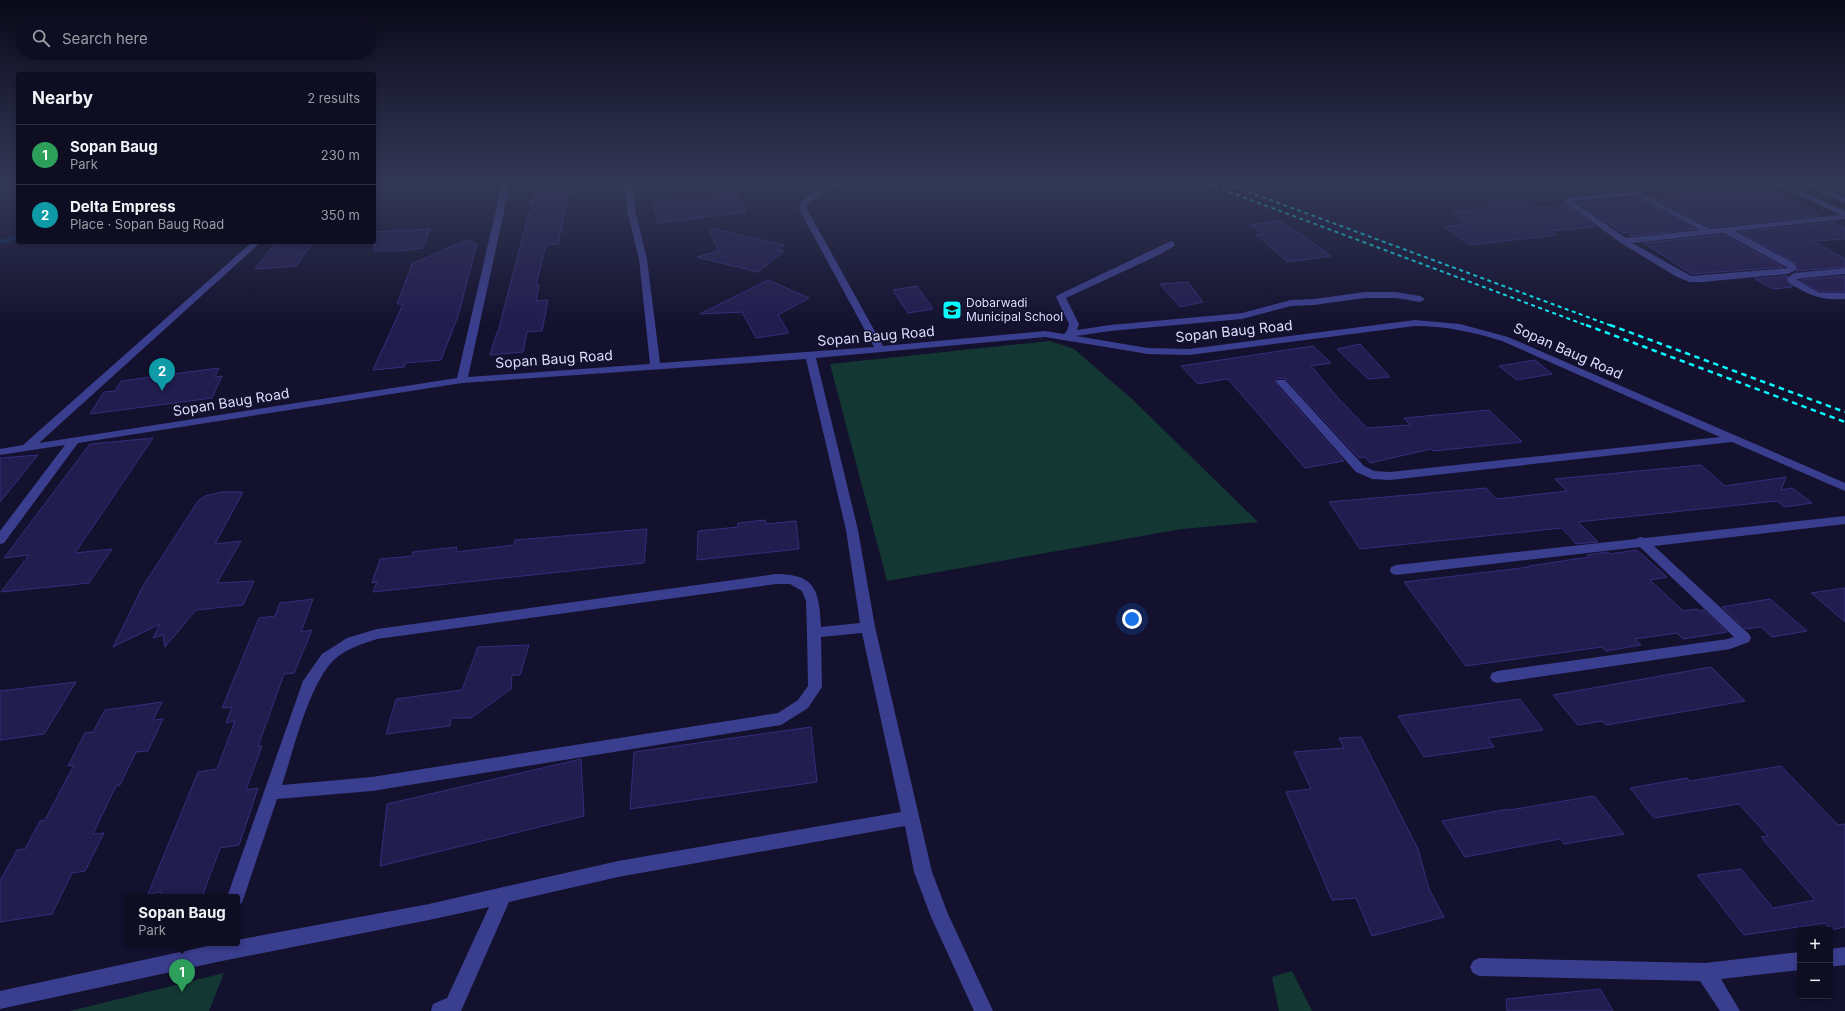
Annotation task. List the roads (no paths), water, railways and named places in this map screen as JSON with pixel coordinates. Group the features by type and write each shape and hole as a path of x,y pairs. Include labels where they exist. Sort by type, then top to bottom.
{"street":[{"path":"462,380 495,231"},
{"path":"636,231 643,259 655,366"},
{"path":"815,231 880,349"},
{"path":"1610,231 1680,275 1690,279 1788,271 1793,269 1791,265 1728,231"},
{"path":"1624,241 1706,231"},
{"path":"26,448 255,244"},
{"path":"1066,335 1074,324 1062,297 1083,285 1151,257 1171,244"},
{"path":"1845,271 1794,276 1791,278 1792,281 1818,296 1826,298 1845,296"},
{"path":"1066,335 1110,328 1242,316 1291,303 1314,302 1365,295 1396,295 1420,298"},
{"name":"Sopan Baug Road","path":"0,452 462,380 810,356 1045,334 1066,335 1148,351 1190,352 1415,323 1442,323 1474,329 1505,339 1845,487"},
{"path":"810,356 852,530 868,627 926,880 940,916 984,1011"},
{"path":"1281,382 1360,469 1372,475 1390,476 1731,438"},
{"path":"0,540 74,441"},
{"path":"1396,570 1641,541 1845,520"},
{"path":"1496,677 1730,644 1744,638 1641,541"},
{"path":"237,894 271,793 308,685 327,658 352,642 377,634 776,579 792,579 807,588 813,602 816,687 803,704 781,719 372,784 271,793"},
{"path":"814,633 868,627"},
{"path":"240,944 428,912 618,869 911,818"},
{"path":"440,1011 454,1005 504,896"},
{"path":"0,1000 230,946"},
{"path":"1833,958 1845,956"},
{"path":"1479,967 1705,972 1797,961"},
{"path":"1705,972 1731,1011"}],"waterway":[{"path":"0,242 16,238"}],"railway":[{"path":"1334,231 1588,326"},
{"path":"1355,231 1612,326"},
{"path":"1586,325 1845,422"},
{"path":"1610,325 1845,412"}],"place":[{"name":"Dobarwadi Municipal School","path":"952,310"},
{"name":"Delta Empress","path":"162,391"},
{"name":"Sopan Baug","path":"182,992"}]}
